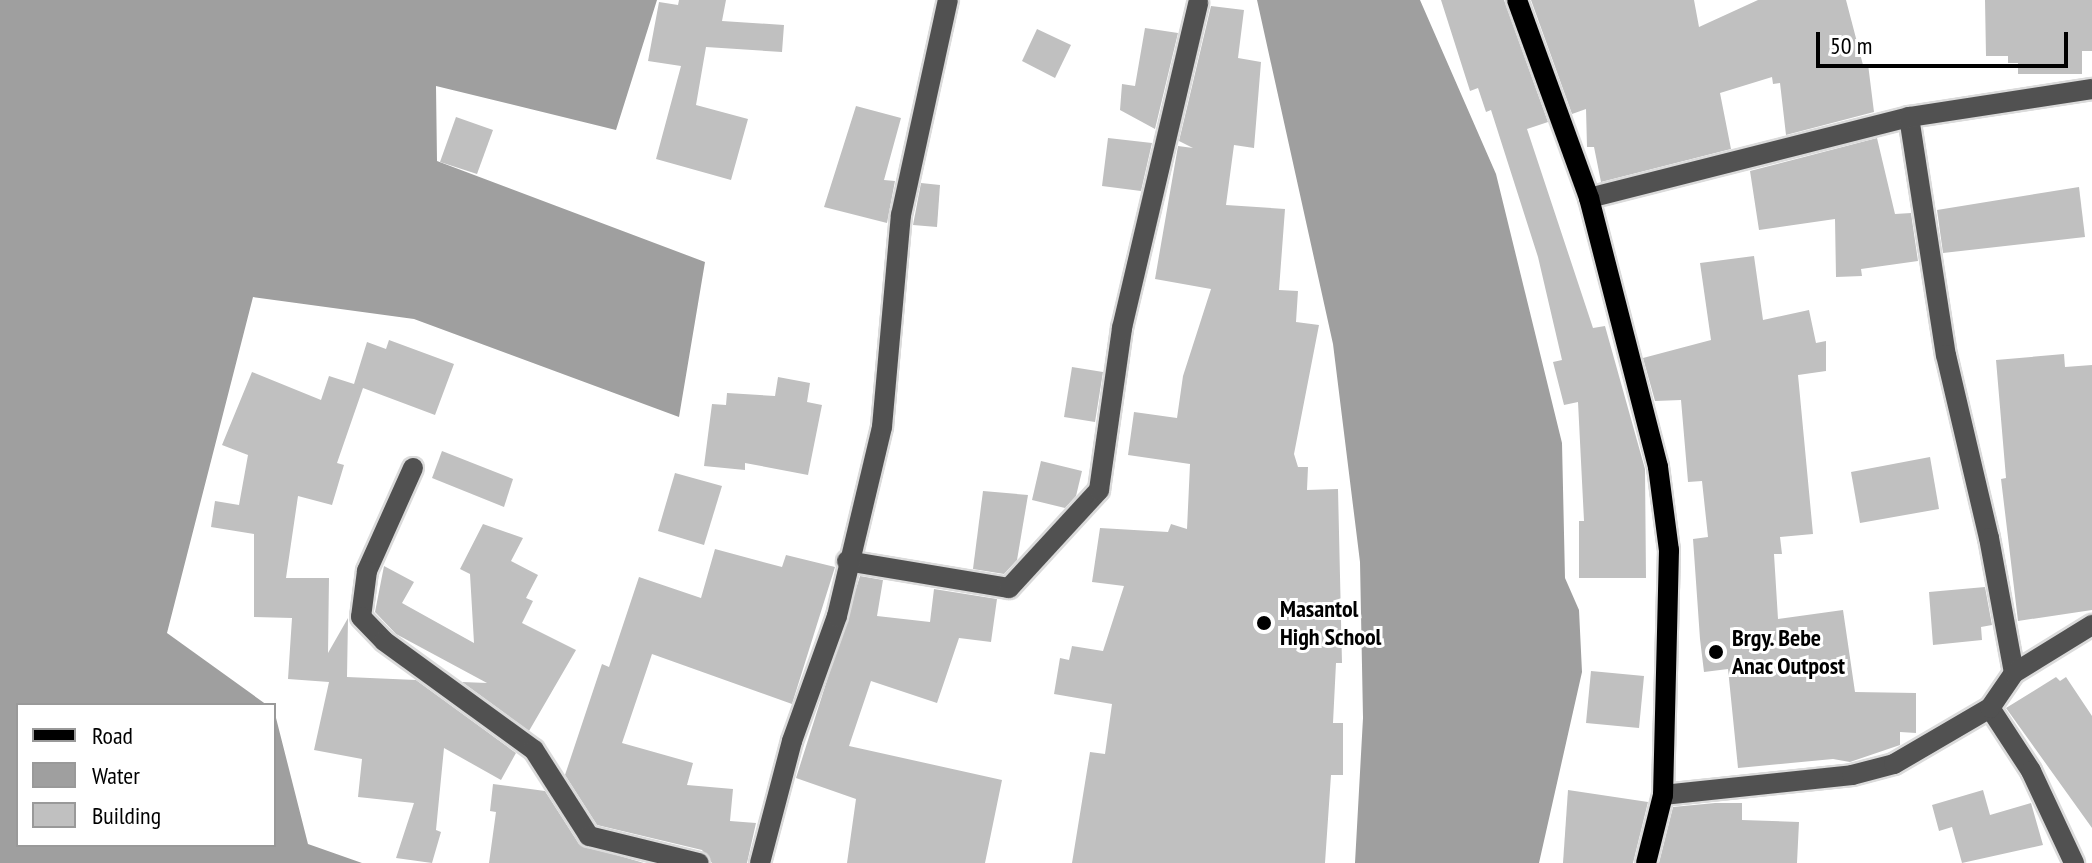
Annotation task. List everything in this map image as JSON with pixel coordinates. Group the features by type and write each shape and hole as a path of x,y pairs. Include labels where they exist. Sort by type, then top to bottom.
{"main road":[{"path":"1517,0 1589,198 1658,467 1669,550 1663,795 1646,863"}],"street":[{"path":"760,863 792,741 837,616 847,561 882,427 887,329 901,215 948,0"},
{"path":"847,561 1009,588 1099,490 1122,328 1198,3"},
{"path":"1589,198 1909,117 2092,89"},
{"path":"1909,117 1946,355 1989,538 2014,673"},
{"path":"413,468 367,571 361,617 384,641 534,750 589,836 699,863"},
{"path":"1663,795 1866,771 1894,764 1990,708 2014,673 2092,625"},
{"path":"1990,708 2031,771 2074,863"}],"water":[{"path":"0,0 657,0 616,130 436,86 437,161 705,262 679,417 414,319 253,297 167,633 264,703 16,703 16,847 276,847 276,718 308,844 362,863 0,863"},
{"path":"1257,0 1420,0 1496,174 1562,443 1565,578 1579,610 1582,672 1539,863 1355,863 1363,718 1360,562 1333,344"}],"building":[{"path":"679,0 726,0 722,21 784,25 782,52 706,47 696,105 748,119 731,180 656,159 681,66 648,61 659,2 678,5"},
{"path":"1441,0 1504,0 1548,122 1527,129 1593,328 1605,326 1645,469 1646,578 1579,578 1579,521 1584,521 1578,402 1564,405 1553,362 1562,360 1538,257 1491,110 1486,112 1478,88 1470,91"},
{"path":"1531,0 1694,0 1699,27 1758,0 1846,0 1863,65 1868,64 1874,112 1786,135 1780,83 1773,84 1772,77 1720,93 1731,149 1601,182 1594,147 1587,147 1586,109 1572,114"},
{"path":"1985,0 2092,0 2092,51 2082,51 2082,74 2018,74 2018,63 2008,63 2008,56 1986,56"},
{"path":"1211,6 1244,10 1238,58 1261,62 1254,148 1234,145 1226,205 1285,209 1279,290 1298,291 1296,322 1319,325 1294,454 1298,467 1308,467 1307,490 1338,489 1342,663 1336,663 1333,723 1343,723 1343,775 1331,775 1325,863 1072,863 1090,752 1105,754 1112,704 1054,694 1060,658 1069,660 1072,646 1103,651 1124,586 1092,582 1100,528 1168,532 1171,524 1187,529 1190,464 1128,455 1134,412 1177,418 1183,376 1211,289 1155,279 1178,146 1193,148 1179,141"},
{"path":"1145,28 1178,33 1155,129 1120,110 1122,84 1135,86"},
{"path":"1037,29 1071,45 1055,78 1022,61"},
{"path":"856,106 901,118 884,180 895,181 887,223 824,207"},
{"path":"456,117 493,130 477,174 440,162"},
{"path":"1108,138 1152,143 1141,191 1102,186"},
{"path":"1877,138 1895,214 1911,213 1918,261 1861,269 1862,276 1836,277 1835,219 1759,230 1750,171"},
{"path":"921,183 940,185 937,227 913,225"},
{"path":"2079,187 2085,237 1943,253 1937,210"},
{"path":"1754,256 1763,320 1809,310 1816,343 1826,341 1826,371 1798,375 1813,534 1780,537 1782,554 1774,554 1778,619 1843,610 1855,692 1916,693 1916,733 1900,732 1900,745 1850,762 1833,759 1738,768 1728,669 1704,672 1693,539 1708,537 1702,481 1688,482 1681,400 1655,401 1643,358 1711,340 1700,263"},
{"path":"389,340 454,364 435,415 363,388 337,463 344,465 332,505 298,496 286,578 329,578 328,653 348,618 347,677 416,680 516,753 501,780 444,748 436,830 441,832 432,863 396,858 414,803 358,797 362,759 314,750 329,682 288,679 292,618 254,617 254,534 211,527 215,501 239,505 248,455 222,445 252,372 321,400 329,376 354,384 367,342 386,349"},
{"path":"2064,354 2065,367 2092,365 2092,610 2018,621 2001,479 2006,478 1996,360"},
{"path":"1072,367 1103,372 1095,422 1064,417"},
{"path":"778,377 810,383 807,402 822,405 808,475 745,463 745,470 704,466 712,404 726,405 727,393 775,396"},
{"path":"442,451 513,479 504,507 432,478"},
{"path":"1930,457 1939,509 1860,523 1851,472"},
{"path":"1041,461 1082,471 1076,496 1065,508 1032,500"},
{"path":"675,473 722,486 704,545 658,531"},
{"path":"983,491 1028,495 1017,560 1004,574 973,569"},
{"path":"483,524 523,538 511,561 538,575 526,598 533,601 522,623 576,650 529,731 462,682 487,683 396,634 375,612 384,566 414,582 402,603 474,643 470,574 460,569"},
{"path":"715,549 782,567 786,555 835,567 792,704 652,654 622,743 693,763 687,785 733,789 730,821 756,823 747,863 712,863 702,850 597,825 565,775 602,664 609,667 639,577 701,598"},
{"path":"860,576 883,580 877,616 930,622 934,589 997,599 991,642 959,638 937,703 871,681 849,746 1002,780 985,863 847,863 856,799 796,778"},
{"path":"1985,587 1992,625 1981,627 1982,640 1933,645 1929,592"},
{"path":"1591,671 1644,676 1639,728 1586,723"},
{"path":"2056,677 2060,681 2066,677 2092,716 2092,828 2006,708"},
{"path":"493,784 545,791 579,844 644,863 489,863 496,812 490,811"},
{"path":"1568,790 1648,802 1633,863 1563,863"},
{"path":"1983,790 1990,815 2031,803 2043,845 1962,863 1952,827 1939,831 1932,805"},
{"path":"1742,803 1742,820 1799,822 1797,863 1659,863 1673,807"}],"place":[{"name":"Masantol High School","path":"1264,623"},
{"name":"Brgy. Bebe Anac Outpost","path":"1716,652"}]}
